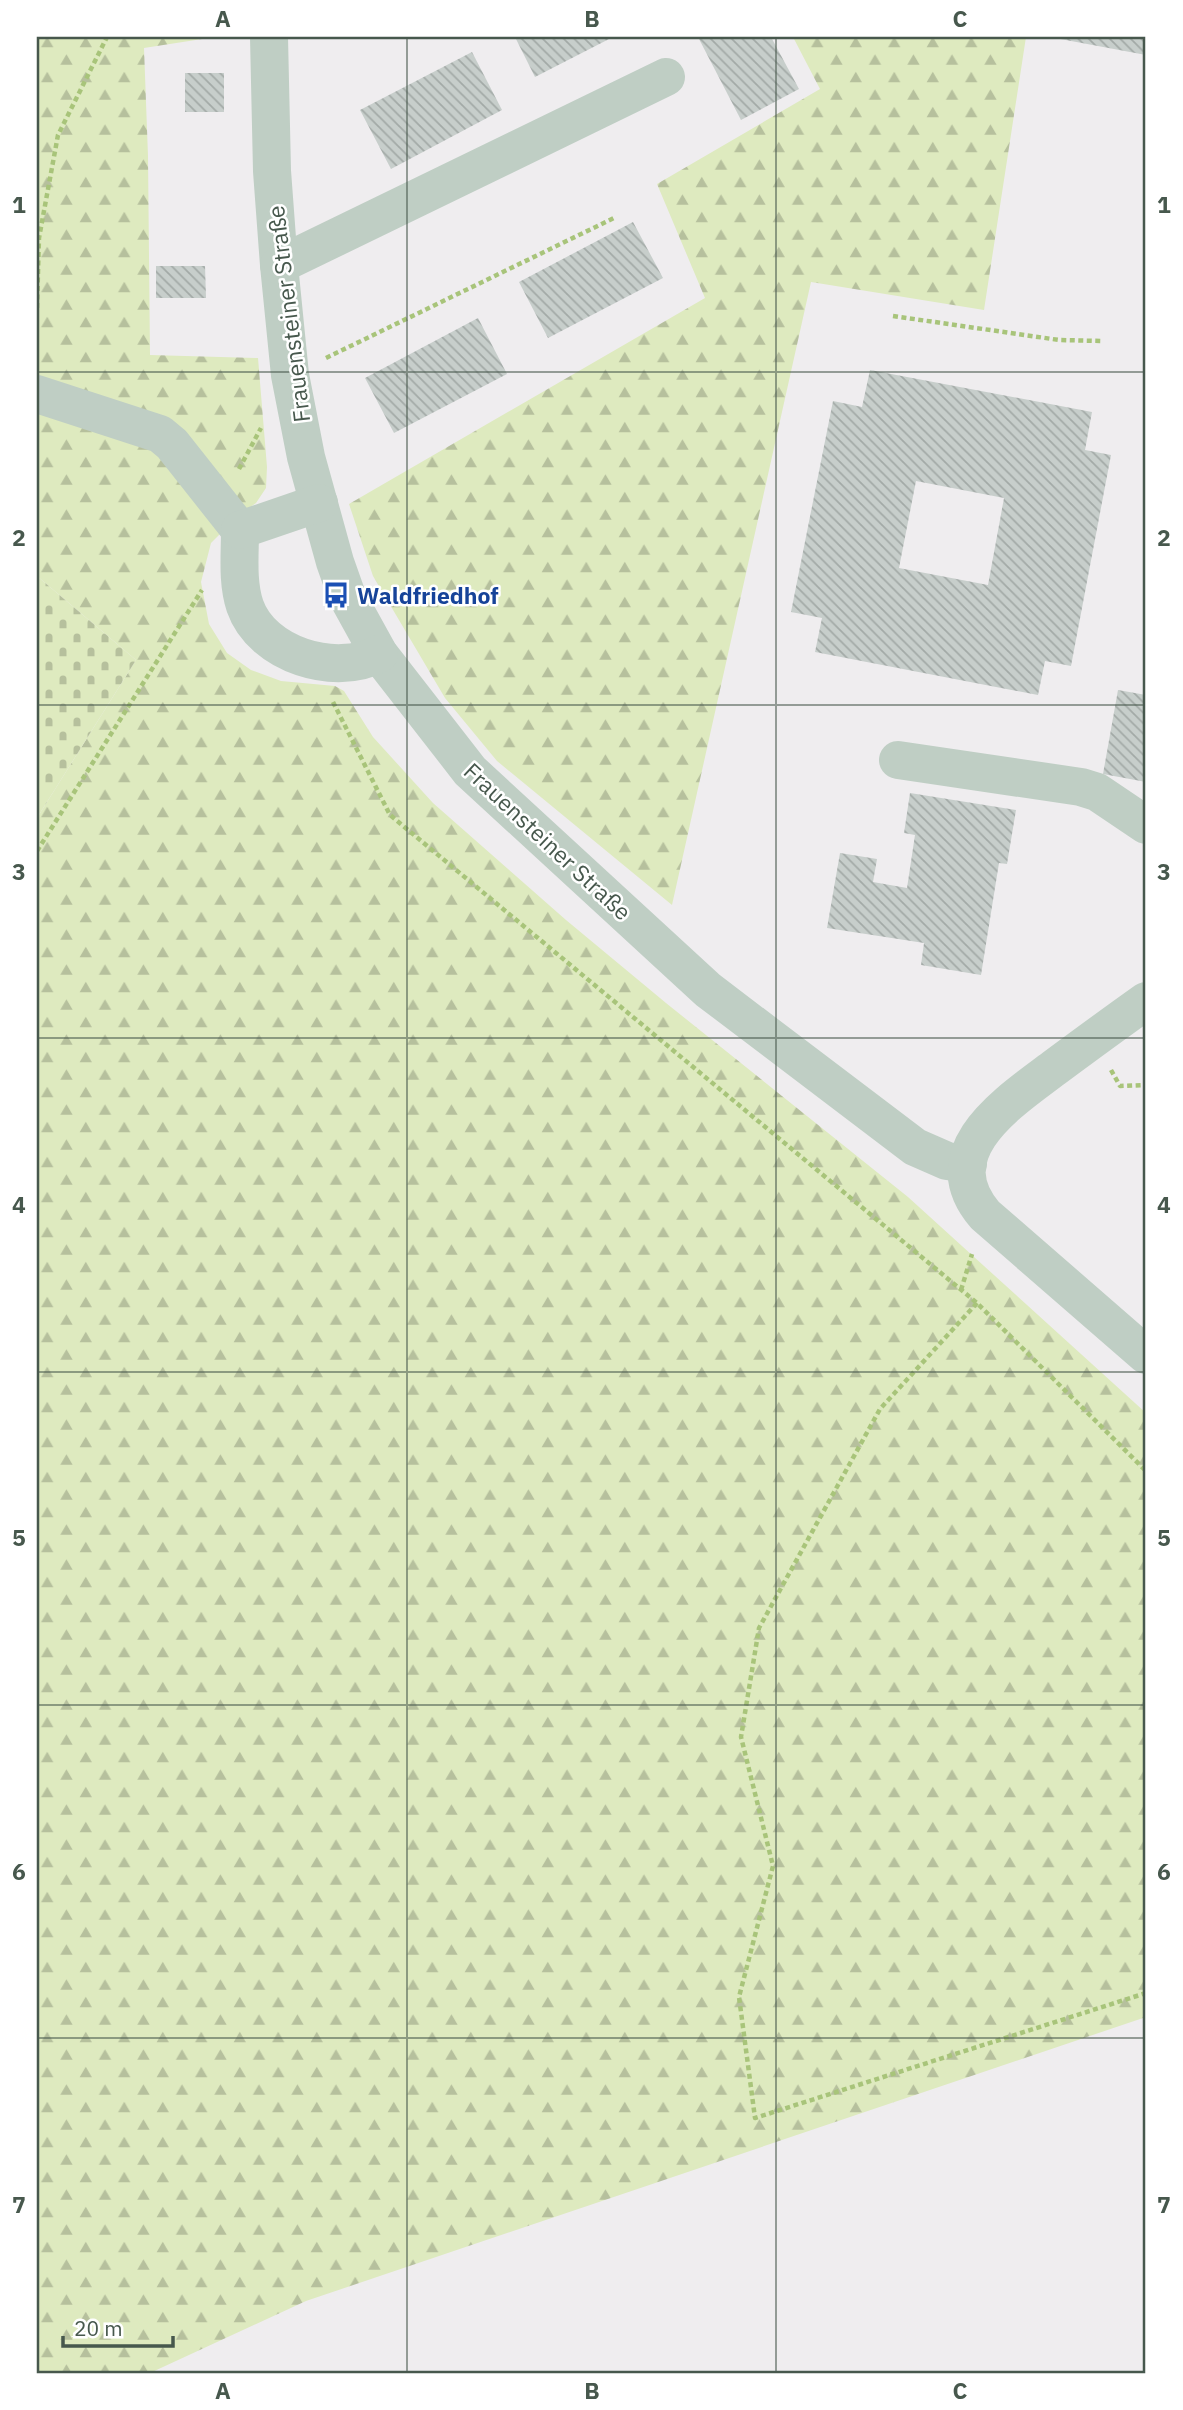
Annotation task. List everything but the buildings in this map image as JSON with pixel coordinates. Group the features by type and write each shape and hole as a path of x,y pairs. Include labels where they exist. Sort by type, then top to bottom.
{"street":[{"name":"Frauensteiner Straße","path":"279,41 272,171 290,375 306,457 335,562 348,596 379,654 470,771 708,990 915,1147 947,1161 968,1164"},
{"path":"279,265 666,77"},
{"path":"37,394 160,434 172,444 240,530 240,585 246,608 271,642 284,651 313,660 350,663 368,660 379,654"},
{"path":"240,530 319,503"},
{"path":"898,760 1081,787 1097,792 1146,825"},
{"path":"1146,1001 991,1117 972,1147 968,1164 971,1195 985,1215 1146,1355"}],"path":[{"path":"37,308 39,239 58,135 107,37"},
{"path":"290,375 616,217"},
{"path":"893,316 1059,340 1103,341"},
{"path":"37,852 204,588"},
{"path":"313,660 390,815 977,1303 1146,1471"},
{"path":"977,1303 880,1409 759,1628 741,1737 773,1866 739,1997 755,2118 1146,1993"}],"green space":[{"path":"37,37 215,37 144,48 150,355 258,358 267,467 266,488 256,503 239,515 211,543 201,582 209,624 227,653 251,670 281,681 335,686 344,691 373,737 433,803 566,920 666,1003 908,1197 1146,1413 1146,2017 306,2301 150,2373 37,2373 37,818 136,660 37,576"},
{"path":"793,37 1026,37 984,310 811,282 672,905 497,761 445,698 373,576 349,504 705,298 657,184 820,89"},
{"path":"37,576 136,660 37,818"}],"place":[{"name":"Waldfriedhof","path":"336,595"}]}
